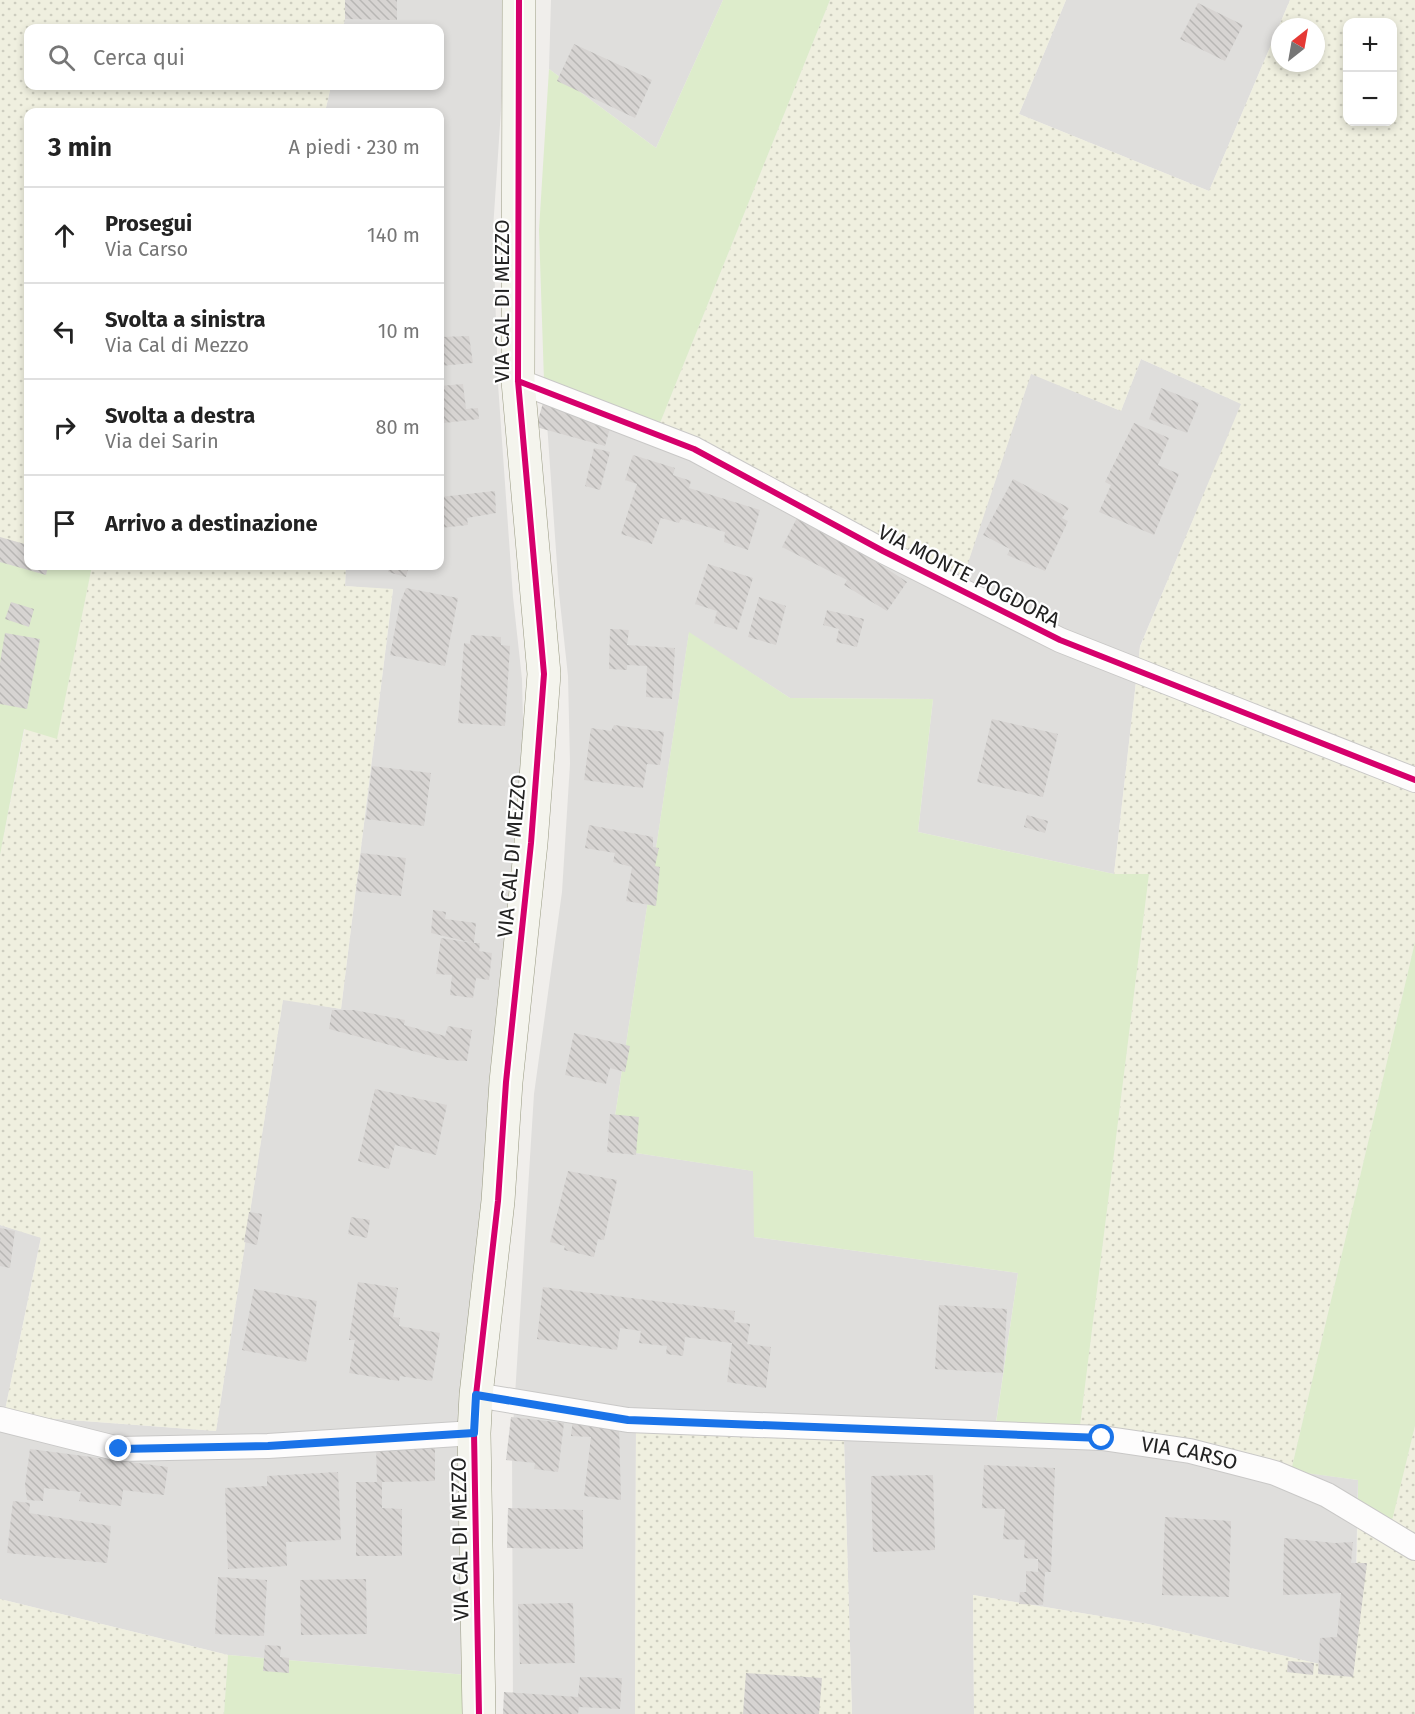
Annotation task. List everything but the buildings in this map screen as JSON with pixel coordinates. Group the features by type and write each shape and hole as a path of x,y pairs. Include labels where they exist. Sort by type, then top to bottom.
{"street":[{"name":"VIA CAL DI MEZZO","path":"479,1714 474,1433 476,1395 498,1201 507,1070 531,843 544,674 518,381 519,0"},
{"name":"VIA MONTE POGDORA","path":"518,381 694,449 883,551 1060,640 1415,780"},
{"name":"VIA CARSO","path":"476,1395 628,1420 1102,1438 1190,1451 1275,1473 1327,1495 1415,1548"},
{"path":"0,1419 119,1449 268,1446 474,1433"}],"shaded area":[{"path":"349,0 506,0 506,36 493,229 498,384 513,597 522,679 524,763 517,887 489,1089 467,1441 467,1675 228,1655 0,1599 0,1225 41,1237 4,1415 216,1431 283,999 341,1009 393,590 345,586 346,570 444,570 444,108 326,108 330,90 444,90 444,24 344,24"},
{"path":"551,0 723,0 656,148 549,69"},
{"path":"1066,0 1290,0 1282,18 1271,18 1271,45 1209,191 1019,114"},
{"path":"1141,359 1242,404 1140,646 1114,874 918,832 933,699 790,698 689,633 610,1149 754,1171 754,1237 1018,1273 995,1429 1358,1480 1354,1672 1148,1624 973,1595 974,1714 852,1714 844,1440 636,1419 635,1714 513,1714 512,1443 534,1094 562,892 570,764 568,676 559,593 544,381 964,574 1031,373 1121,411"}],"green space":[{"path":"0,0 349,0 344,24 24,24 24,90 330,90 326,108 24,108 24,544 0,539"},
{"path":"723,0 830,0 656,433 544,381 539,230 549,69 656,148"},
{"path":"830,0 1066,0 1019,114 1209,191 1271,45 1271,72 1325,72 1325,18 1282,18 1290,0 1415,0 1415,942 1291,1471 1078,1442 1149,874 1114,874 1140,647 1241,404 1141,359 1121,411 1031,374 964,575 656,433"},
{"path":"0,539 24,544 24,570 91,570 57,739 24,729 0,855"},
{"path":"91,570 346,570 345,586 393,589 341,1009 283,1000 216,1431 4,1415 41,1238 0,1225 0,855 25,728 57,738"},
{"path":"689,632 790,698 933,699 918,832 1114,874 1149,874 1078,1442 995,1430 1018,1273 754,1237 753,1171 610,1149"},
{"path":"1415,942 1415,1426 1390,1529 1358,1508 1358,1480 1291,1471"},
{"path":"636,1418 844,1440 852,1714 635,1714"},
{"path":"1415,1426 1415,1714 974,1714 973,1595 1148,1624 1354,1672 1358,1508 1390,1528"},
{"path":"0,1599 228,1655 224,1714 0,1714"},
{"path":"228,1655 467,1675 468,1714 224,1714"}],"cycle path":[{"path":"479,1714 474,1433 476,1395 498,1201 506,1082 531,843 544,674 518,381 519,0"},
{"path":"518,381 694,449 883,551 1060,640 1415,780"}],"route":[{"path":"119,1449 268,1446 474,1433 476,1395 628,1420 1102,1438"}]}
